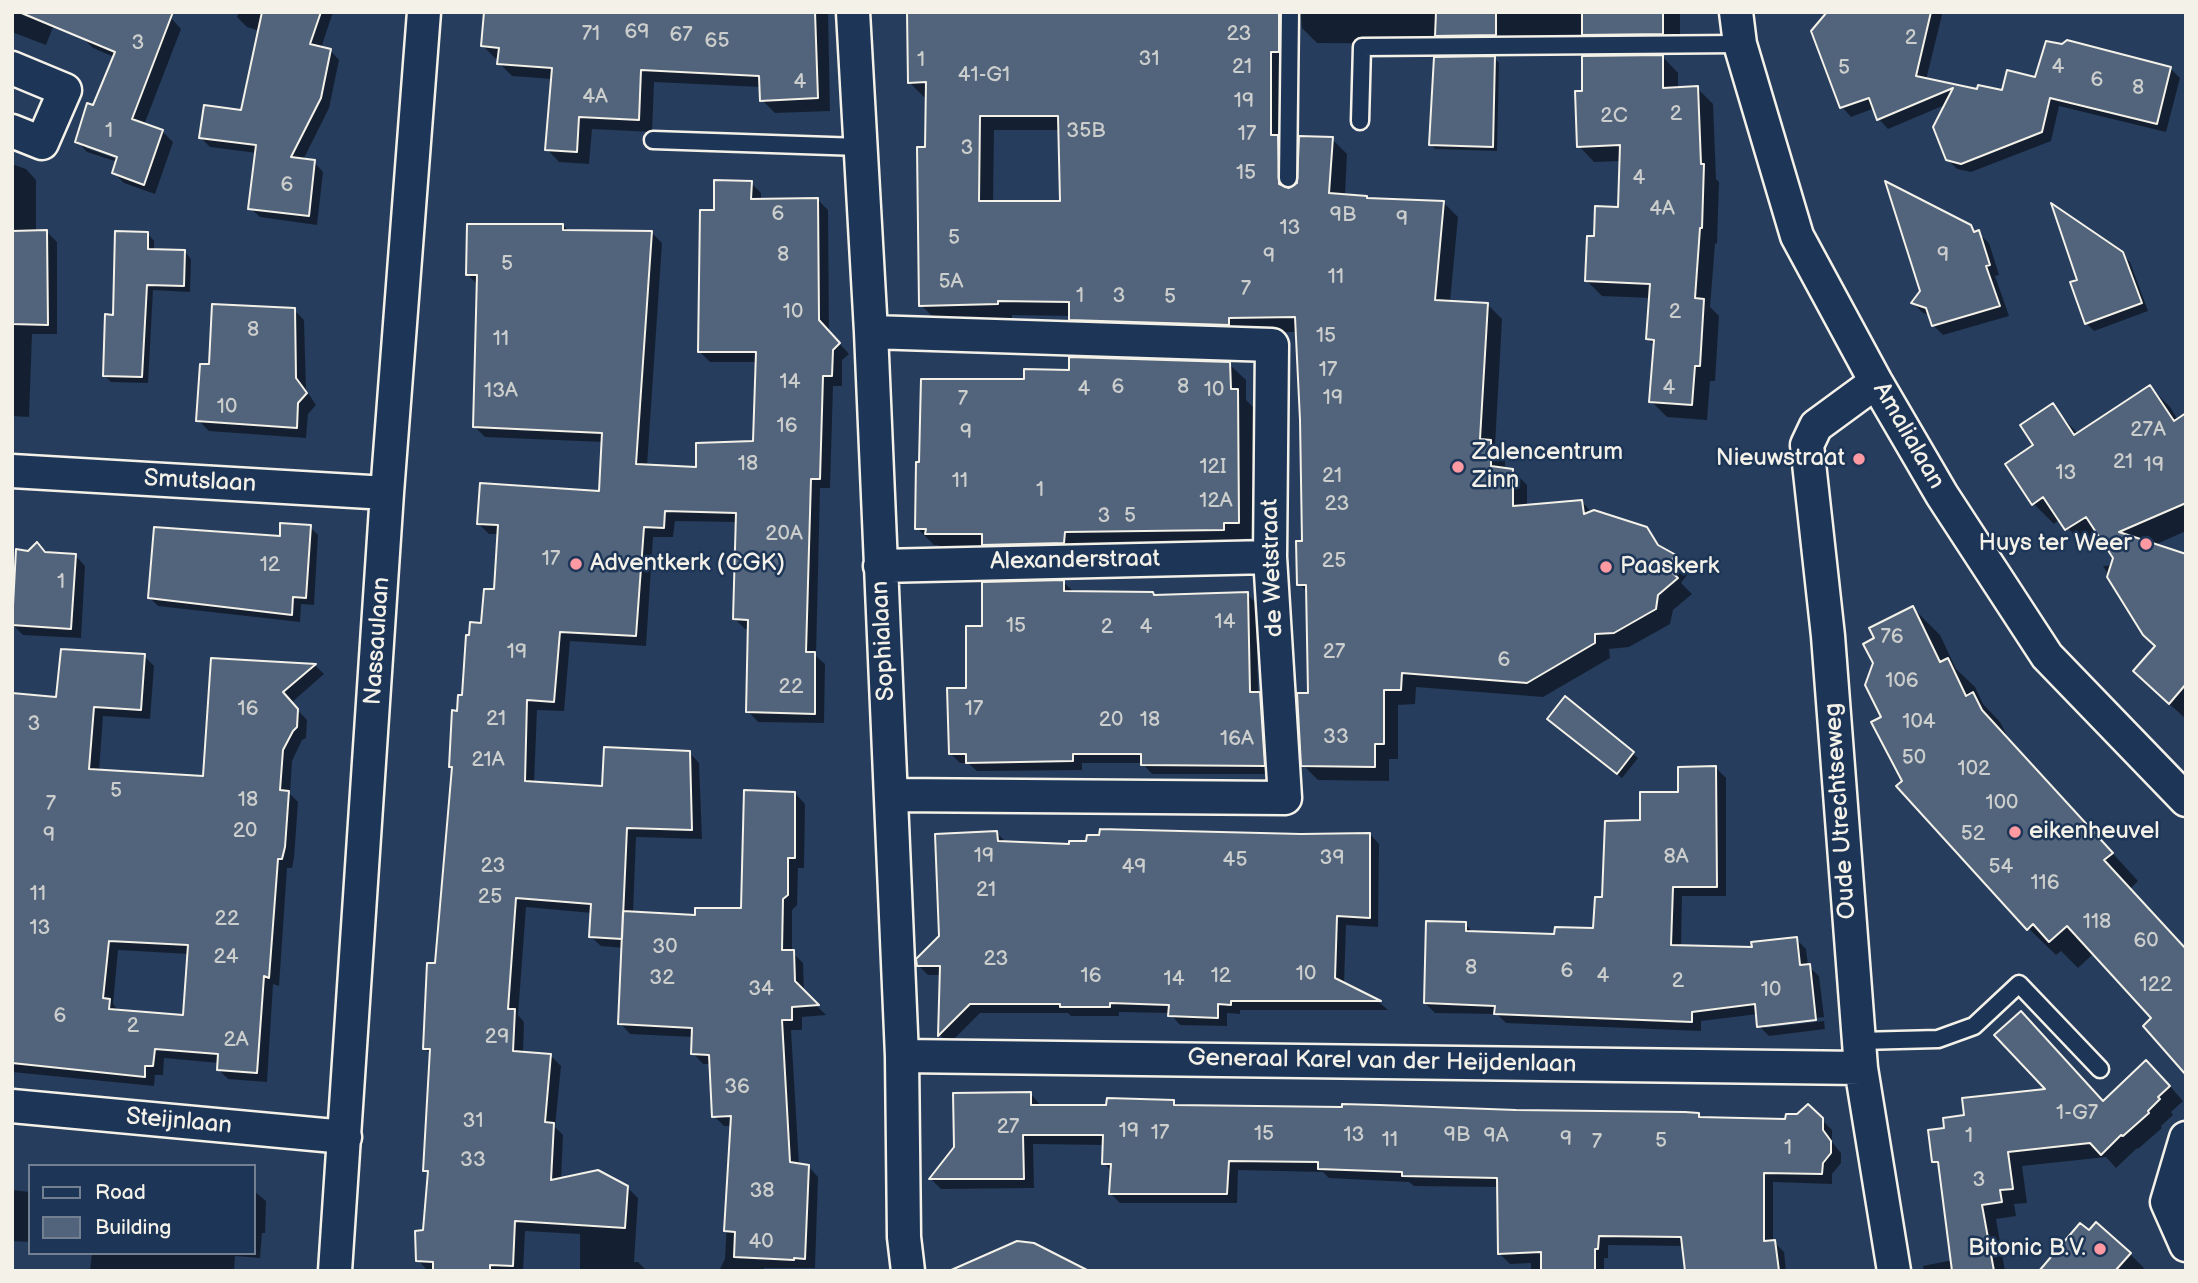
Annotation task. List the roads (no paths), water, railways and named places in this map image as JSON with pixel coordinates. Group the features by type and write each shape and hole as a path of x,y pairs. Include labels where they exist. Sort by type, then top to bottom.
{"street":[{"name":"Nassaulaan","path":"335,1271 387,494 424,12"},
{"name":"Sophialaan","path":"853,12 871,332 902,1056 904,1237 908,1271"},
{"name":"Amalialaan","path":"1736,12 1740,44 1797,236 1876,382 1942,495 2047,656 2186,800"},
{"path":"12,68 65,90 42,143 12,131"},
{"name":"de Wetstraat","path":"871,332 1272,345 1270,557 1285,798 891,795"},
{"name":"Oude Utrechtseweg","path":"1876,382 1816,426 1807,445 1828,636 1860,1055 1894,1271"},
{"name":"Smutslaan","path":"12,471 387,494"},
{"name":"Alexanderstraat","path":"880,566 1270,557"},
{"name":"Generaal Karel van der Heijdenlaan","path":"902,1056 1860,1055"},
{"name":"Steijnlaan","path":"12,1106 345,1137"},
{"path":"2186,1138 2167,1202 2186,1245"}],"lane":[{"path":"1288,178 1290,12"},
{"path":"1360,121 1362,47 1740,44"},
{"path":"653,140 860,147"},
{"path":"1860,1055 1938,1039 1974,1026 2019,984 2101,1069"}],"place":[{"name":"Nieuwstraat","path":"1859,459"},
{"name":"Zalencentrum Zinn","path":"1458,467"},
{"name":"Huys ter Weer","path":"2146,544"},
{"name":"Adventkerk (CGK)","path":"576,564"},
{"name":"Paaskerk","path":"1606,567"},
{"name":"eikenheuvel","path":"2015,832"},
{"name":"Bitonic B.V.","path":"2100,1249"}]}
